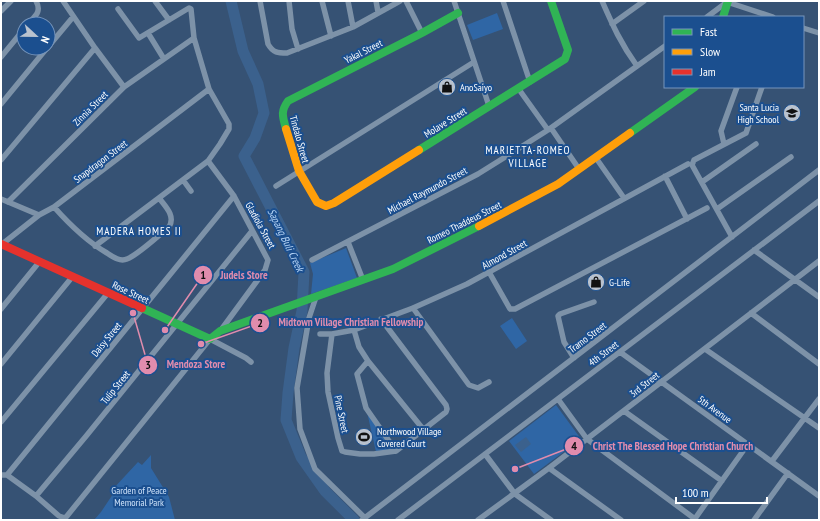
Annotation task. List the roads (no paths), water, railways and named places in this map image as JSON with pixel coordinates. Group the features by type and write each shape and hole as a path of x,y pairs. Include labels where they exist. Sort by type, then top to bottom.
{"street":[{"path":"1,11 11,1"},
{"path":"35,16 39,12 39,6 36,1"},
{"path":"63,1 124,87"},
{"path":"155,1 169,20"},
{"path":"260,1 268,44 271,50 276,53 287,53 353,27 400,1"},
{"path":"289,1 292,29 298,49"},
{"path":"322,1 331,36"},
{"path":"348,1 353,27"},
{"path":"376,1 378,12"},
{"path":"406,1 422,32"},
{"path":"454,1 489,106"},
{"path":"503,1 530,82"},
{"name":"Molave Street","path":"327,206 565,59 568,50 551,1"},
{"path":"602,1 622,44 637,66"},
{"path":"612,24 644,1"},
{"path":"708,16 727,2"},
{"path":"723,16 727,2"},
{"path":"727,2 770,16"},
{"path":"95,246 208,161 229,129 229,124 209,89 194,38 191,10 189,8 139,38 118,9"},
{"name":"Yakal Street","path":"282,113 284,106 294,97 458,13"},
{"path":"56,38 73,17"},
{"path":"804,28 819,33"},
{"path":"148,33 164,59"},
{"name":"Zinnia Street","path":"8,202 124,87 194,38"},
{"path":"1,57 16,39"},
{"name":"Michael Raymundo Street","path":"312,260 478,174 549,129 664,47"},
{"path":"1,160 95,48"},
{"path":"1,104 41,56"},
{"path":"276,186 474,62"},
{"path":"518,88 579,169"},
{"name":"Romeo Thaddeus Street","path":"220,332 393,269 475,228 558,184 695,88"},
{"path":"724,144 720,131 737,88"},
{"path":"732,237 692,165 694,160 746,133 762,88"},
{"name":"Snapdragon Street","path":"1,244 39,215 54,207 209,89"},
{"name":"Tindalo Street","path":"282,113 299,172 317,202 321,205 327,206"},
{"path":"702,182 756,144"},
{"path":"717,209 791,156"},
{"path":"596,158 624,198"},
{"name":"Gladiola Street","path":"36,496 59,516 65,518 68,516 210,339 220,332 268,265 266,255 234,196 208,161"},
{"name":"Almond Street","path":"320,334 332,334 354,330 412,308 467,284 688,164"},
{"name":"Tramo Street","path":"364,519 819,170"},
{"path":"666,176 687,220"},
{"path":"183,180 191,191"},
{"name":"Daisy Street","path":"4,475 234,196"},
{"path":"54,207 78,233 95,246 122,260 132,257 171,224 171,215 159,198"},
{"path":"1,200 39,215"},
{"name":"4th Street","path":"398,520 819,201"},
{"path":"489,272 510,309 515,309 687,220 707,208"},
{"name":"Tulip Street","path":"36,496 252,231"},
{"path":"348,242 364,280"},
{"name":"Rose Street","path":"1,244 210,339 251,362"},
{"path":"754,250 819,297"},
{"path":"1,309 40,261"},
{"name":"3rd Street","path":"479,520 794,280 818,264"},
{"path":"1,364 73,276"},
{"path":"1,422 108,293"},
{"path":"314,298 309,318 298,388 300,429 315,469 364,519"},
{"path":"574,358 564,342 558,316 594,302"},
{"path":"412,308 469,385 478,388 489,382"},
{"path":"751,313 819,364"},
{"path":"368,361 357,374 366,408 396,451 446,412 447,409 446,405 381,319"},
{"path":"354,330 359,347 368,361 423,429"},
{"name":"Pine Street","path":"332,334 327,373 328,392 342,451 360,454 396,451"},
{"path":"705,348 819,428"},
{"name":"5th Avenue","path":"620,352 819,496"},
{"path":"558,399 587,439 694,519 748,444"},
{"path":"772,462 819,399"},
{"path":"624,411 722,481"},
{"path":"485,454 515,494 551,520"},
{"path":"549,468 621,520"},
{"path":"754,520 788,473"},
{"path":"4,475 36,496"}],"waterway":[{"name":"Sapang Buli Creek","path":"231,1 243,51 258,84 264,113 255,138 244,156 304,272 302,311 294,348 286,420 301,457 325,491 354,520"}],"place":[{"name":"AnoSaiyo","path":"447,87"},
{"name":"Santa Lucia High School","path":"792,113"},
{"name":"G-Life","path":"596,282"},
{"name":"Mendoza Store","path":"133,313"},
{"name":"Judels Store","path":"165,330"},
{"name":"Midtown Village Christian Fellowship","path":"201,344"},
{"name":"Northwood Village Covered Court","path":"364,437"},
{"name":"Christ The Blessed Hope Christian Church","path":"515,469"}],"district":[{"name":"MARIETTA-ROMEO VILLAGE","path":"528,156"},
{"name":"MADERA HOMES II","path":"139,231"}],"park label":[{"name":"Garden of Peace Memorial Park","path":"139,496"}]}
